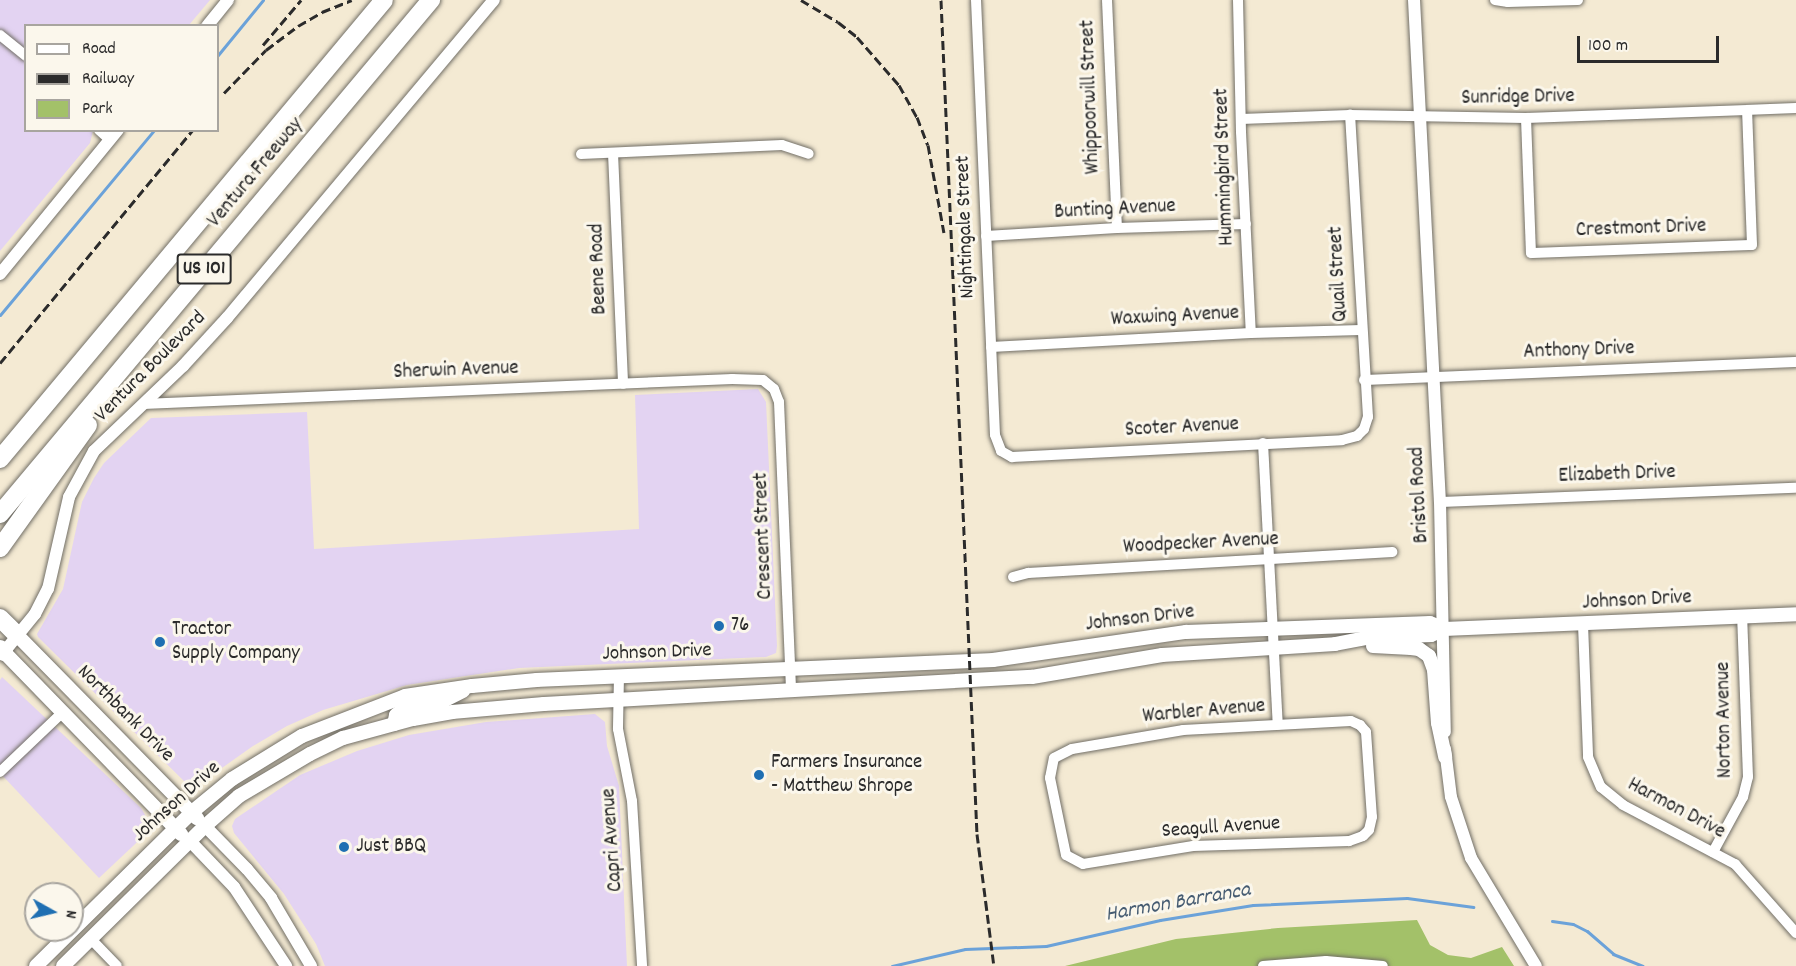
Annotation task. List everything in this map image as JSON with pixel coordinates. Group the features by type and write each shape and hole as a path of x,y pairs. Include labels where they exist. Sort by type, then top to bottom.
{"highway":[{"name":"Ventura Freeway","path":"0,459 384,0"},
{"name":"Ventura Freeway","path":"0,514 431,0"},
{"path":"0,548 160,321"},
{"path":"0,618 17,635"}],"main road":[{"name":"Johnson Drive","path":"63,966 189,841 239,796 310,754 343,738 452,712 618,699 1032,677 1143,657 1335,644 1365,639 1431,635 1444,629 1796,614"},
{"name":"Johnson Drive","path":"36,966 192,812 241,773 283,746 343,718 405,696 472,686 619,675 993,660 1167,634 1430,623 1444,629"},
{"name":"Northbank Drive","path":"17,635 205,826"},
{"path":"1335,644 1411,648 1425,652 1434,670 1438,723 1445,757"},
{"name":"Northbank Drive","path":"2,651 189,841"},
{"path":"394,724 396,715 402,710 441,702 472,686"},
{"path":"310,754 344,730 376,719 386,704"}],"street":[{"path":"209,24 228,0"},
{"name":"Ventura Boulevard","path":"2,651 35,614 48,589 64,513 81,471 102,442 183,366 248,294 495,0"},
{"name":"Nightingale Street","path":"976,0 995,435 1001,451"},
{"name":"Whippoorwill Street","path":"1107,0 1117,228"},
{"name":"Hummingbird Street","path":"1238,0 1251,333"},
{"name":"Bristol Road","path":"1414,0 1440,502 1445,757 1451,797 1471,858 1536,966"},
{"path":"1495,0 1508,2 1578,0"},
{"path":"0,35 24,54"},
{"name":"Sunridge Drive","path":"1241,119 1350,115 1420,118 1526,118 1796,108"},
{"name":"Crestmont Drive","path":"1526,118 1531,253 1752,245 1748,111"},
{"name":"Quail Street","path":"1350,115 1361,330 1368,417 1364,429"},
{"path":"0,274 114,135"},
{"path":"581,154 782,145 809,154"},
{"name":"Beene Road","path":"613,153 623,384"},
{"name":"Bunting Avenue","path":"986,236 1117,228 1246,224"},
{"name":"Waxwing Avenue","path":"991,347 1251,333 1361,330"},
{"name":"Anthony Drive","path":"1364,380 1796,362"},
{"name":"Sherwin Avenue","path":"143,404 752,378 769,384"},
{"name":"Crescent Street","path":"769,384 779,402 790,690"},
{"name":"Scoter Avenue","path":"1001,451 1017,458 1350,439 1364,429"},
{"path":"1263,443 1278,725"},
{"name":"Elizabeth Drive","path":"1440,502 1796,488"},
{"name":"Woodpecker Avenue","path":"1013,577 1028,573 1392,552"},
{"name":"Norton Avenue","path":"1713,852 1743,796 1748,777 1742,617"},
{"name":"Harmon Drive","path":"1583,624 1588,757 1595,777 1615,800 1742,869 1796,933"},
{"name":"Capri Avenue","path":"619,675 619,741 632,801 642,966"},
{"path":"0,772 62,712"},
{"name":"Warbler Avenue","path":"1073,861 1066,855 1050,778 1054,758 1072,749 1183,730 1352,722 1360,724 1366,732 1372,817 1368,830"},
{"name":"Northbank Drive","path":"205,826 247,869 271,898 311,966"},
{"name":"Seagull Avenue","path":"1073,861 1083,864 1193,846 1349,842 1363,836 1368,830"},
{"name":"Northbank Drive","path":"189,841 234,887 281,964"},
{"path":"91,939 117,966"},
{"path":"1263,966 1326,962 1383,966"}],"shaded area":[{"path":"0,0 210,0 190,24 24,24 24,132 93,132 90,143 0,251"},
{"path":"758,389 766,402 777,646 776,653 766,657 519,668 407,685 323,710 287,726 253,746 195,787 188,785 38,637 37,634 63,589 82,502 94,478 104,463 151,418 307,412 314,549 639,529 635,395"},
{"path":"2,677 141,808 148,820 150,830 99,878 0,773 0,680"},
{"path":"595,714 605,722 607,746 619,786 627,966 325,966 316,944 284,894 234,833 232,826 235,819 300,775 357,751 409,735 486,722"}],"green space":[{"path":"1417,920 1430,945 1448,955 1471,958 1502,947 1514,966 1065,966 1176,939 1278,928"}],"waterway":[{"path":"219,54 263,0"},
{"path":"0,315 152,132"},
{"name":"Harmon Barranca","path":"892,966 965,949 1046,946 1160,920 1253,905 1407,898 1473,907"},
{"name":"Harmon Barranca","path":"1552,921 1573,924 1587,931 1613,954 1643,966"}],"railway":[{"path":"263,45 301,0"},
{"path":"224,93 266,50 298,26 322,12 352,0"},
{"path":"801,0 838,22 857,37 899,85 917,117 928,145 944,233"},
{"path":"941,0 977,834 994,966"},
{"path":"0,363 191,132"}],"place":[{"name":"76","path":"719,626"},
{"name":"Tractor Supply Company","path":"160,642"},
{"name":"Farmers Insurance - Matthew Shrope","path":"759,775"},
{"name":"Just BBQ","path":"344,847"}]}
